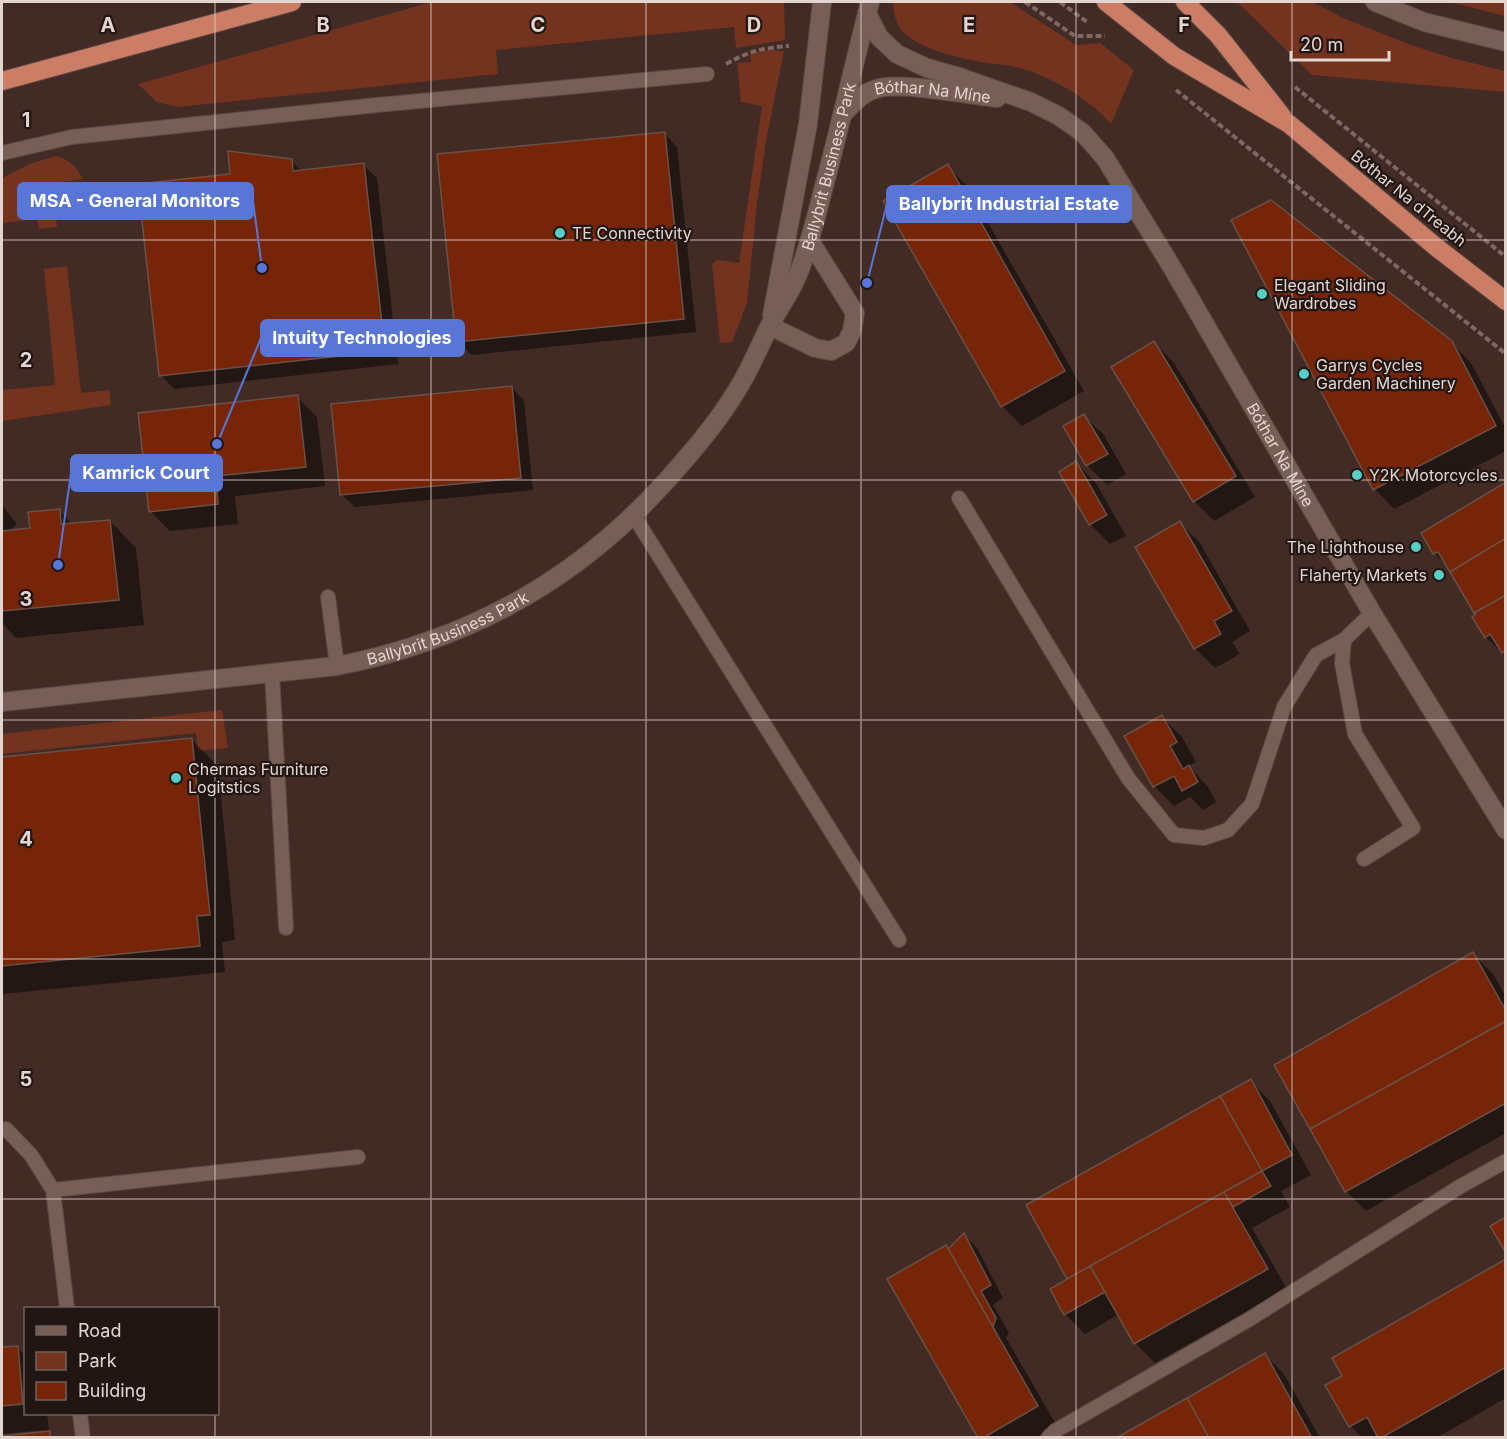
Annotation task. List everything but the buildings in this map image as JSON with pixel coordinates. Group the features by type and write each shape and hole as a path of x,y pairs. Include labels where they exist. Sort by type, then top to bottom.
{"highway":[{"path":"2,81 292,2"},
{"name":"Bóthar Na dTreabh","path":"1106,2 1174,56 1289,124 1506,301"},
{"name":"Bóthar Na dTreabh","path":"1185,2 1218,35 1289,124"}],"street":[{"name":"Ballybrit Business Park","path":"770,326 808,124 822,2"},
{"path":"1375,2 1424,22 1506,42"},
{"name":"Ballybrit Business Park","path":"2,702 337,666 374,659 429,642 493,615 534,593 608,538 634,516 707,434 744,380 770,326 790,292 810,241 868,8"},
{"name":"Bóthar Na Míne","path":"868,8 879,37 887,46 910,62 1031,102 1059,116 1083,134 1105,158 1173,269 1372,613 1506,830"},
{"name":"Bóthar Na Míne","path":"842,115 863,95 876,88 897,87 1031,102"},
{"path":"770,326 815,348 831,351 846,343 852,331 855,313 810,241"}],"lane":[{"path":"2,153 72,137 707,74"},
{"path":"959,498 1128,778 1174,834 1204,838 1228,830 1252,804 1284,707 1316,655 1344,640 1372,613"},
{"path":"634,516 899,940"},
{"path":"328,597 337,666"},
{"path":"1344,640 1342,663 1355,734 1413,828 1364,859"},
{"path":"272,673 286,928"},
{"path":"2,1130 6,1129 31,1155 53,1190 67,1307"},
{"path":"53,1190 358,1157"},
{"path":"1048,1437 1248,1320 1461,1186 1506,1161"},
{"path":"80,1415 82,1437"}],"path":[{"path":"1025,2 1075,36 1105,36"},
{"path":"707,74 749,52 770,47 789,46"},
{"path":"1287,80 1506,257"},
{"path":"1209,115 1506,354"}],"green space":[{"path":"432,2 784,2 785,40 736,48 734,27 496,50 498,74 177,107 157,102 138,84"},
{"path":"893,2 1010,2 1076,45 1100,43 1134,70 1111,124 1084,100 1041,75 1016,67 949,55 913,40 903,32 898,24"},
{"path":"1237,2 1312,2 1345,19 1414,46 1505,71 1505,92 1312,75"},
{"path":"1450,2 1505,2 1505,16"},
{"path":"768,50 784,51 766,141 747,303 732,342 720,343 712,264 717,260 739,263 762,106 741,102 737,63 751,62 750,54"},
{"path":"56,156 72,164 83,179 52,183 57,227 39,229 37,219 2,223 2,178 32,163"},
{"path":"67,266 81,393 109,390 111,405 2,421 2,390 55,385 44,269"},
{"path":"222,710 228,748 198,751 196,733 2,754 2,734"}],"place":[{"name":"TE Connectivity","path":"560,233"},
{"name":"MSA - General Monitors","path":"262,268"},
{"name":"Ballybrit Industrial Estate","path":"867,283"},
{"name":"Elegant Sliding Wardrobes","path":"1262,294"},
{"name":"Garrys Cycles Garden Machinery","path":"1304,374"},
{"name":"Intuity Technologies","path":"217,444"},
{"name":"Y2K Motorcycles","path":"1357,475"},
{"name":"The Lighthouse","path":"1416,547"},
{"name":"Kamrick Court","path":"58,565"},
{"name":"Flaherty Markets","path":"1439,575"},
{"name":"Chermas Furniture Logitstics","path":"176,778"}]}
